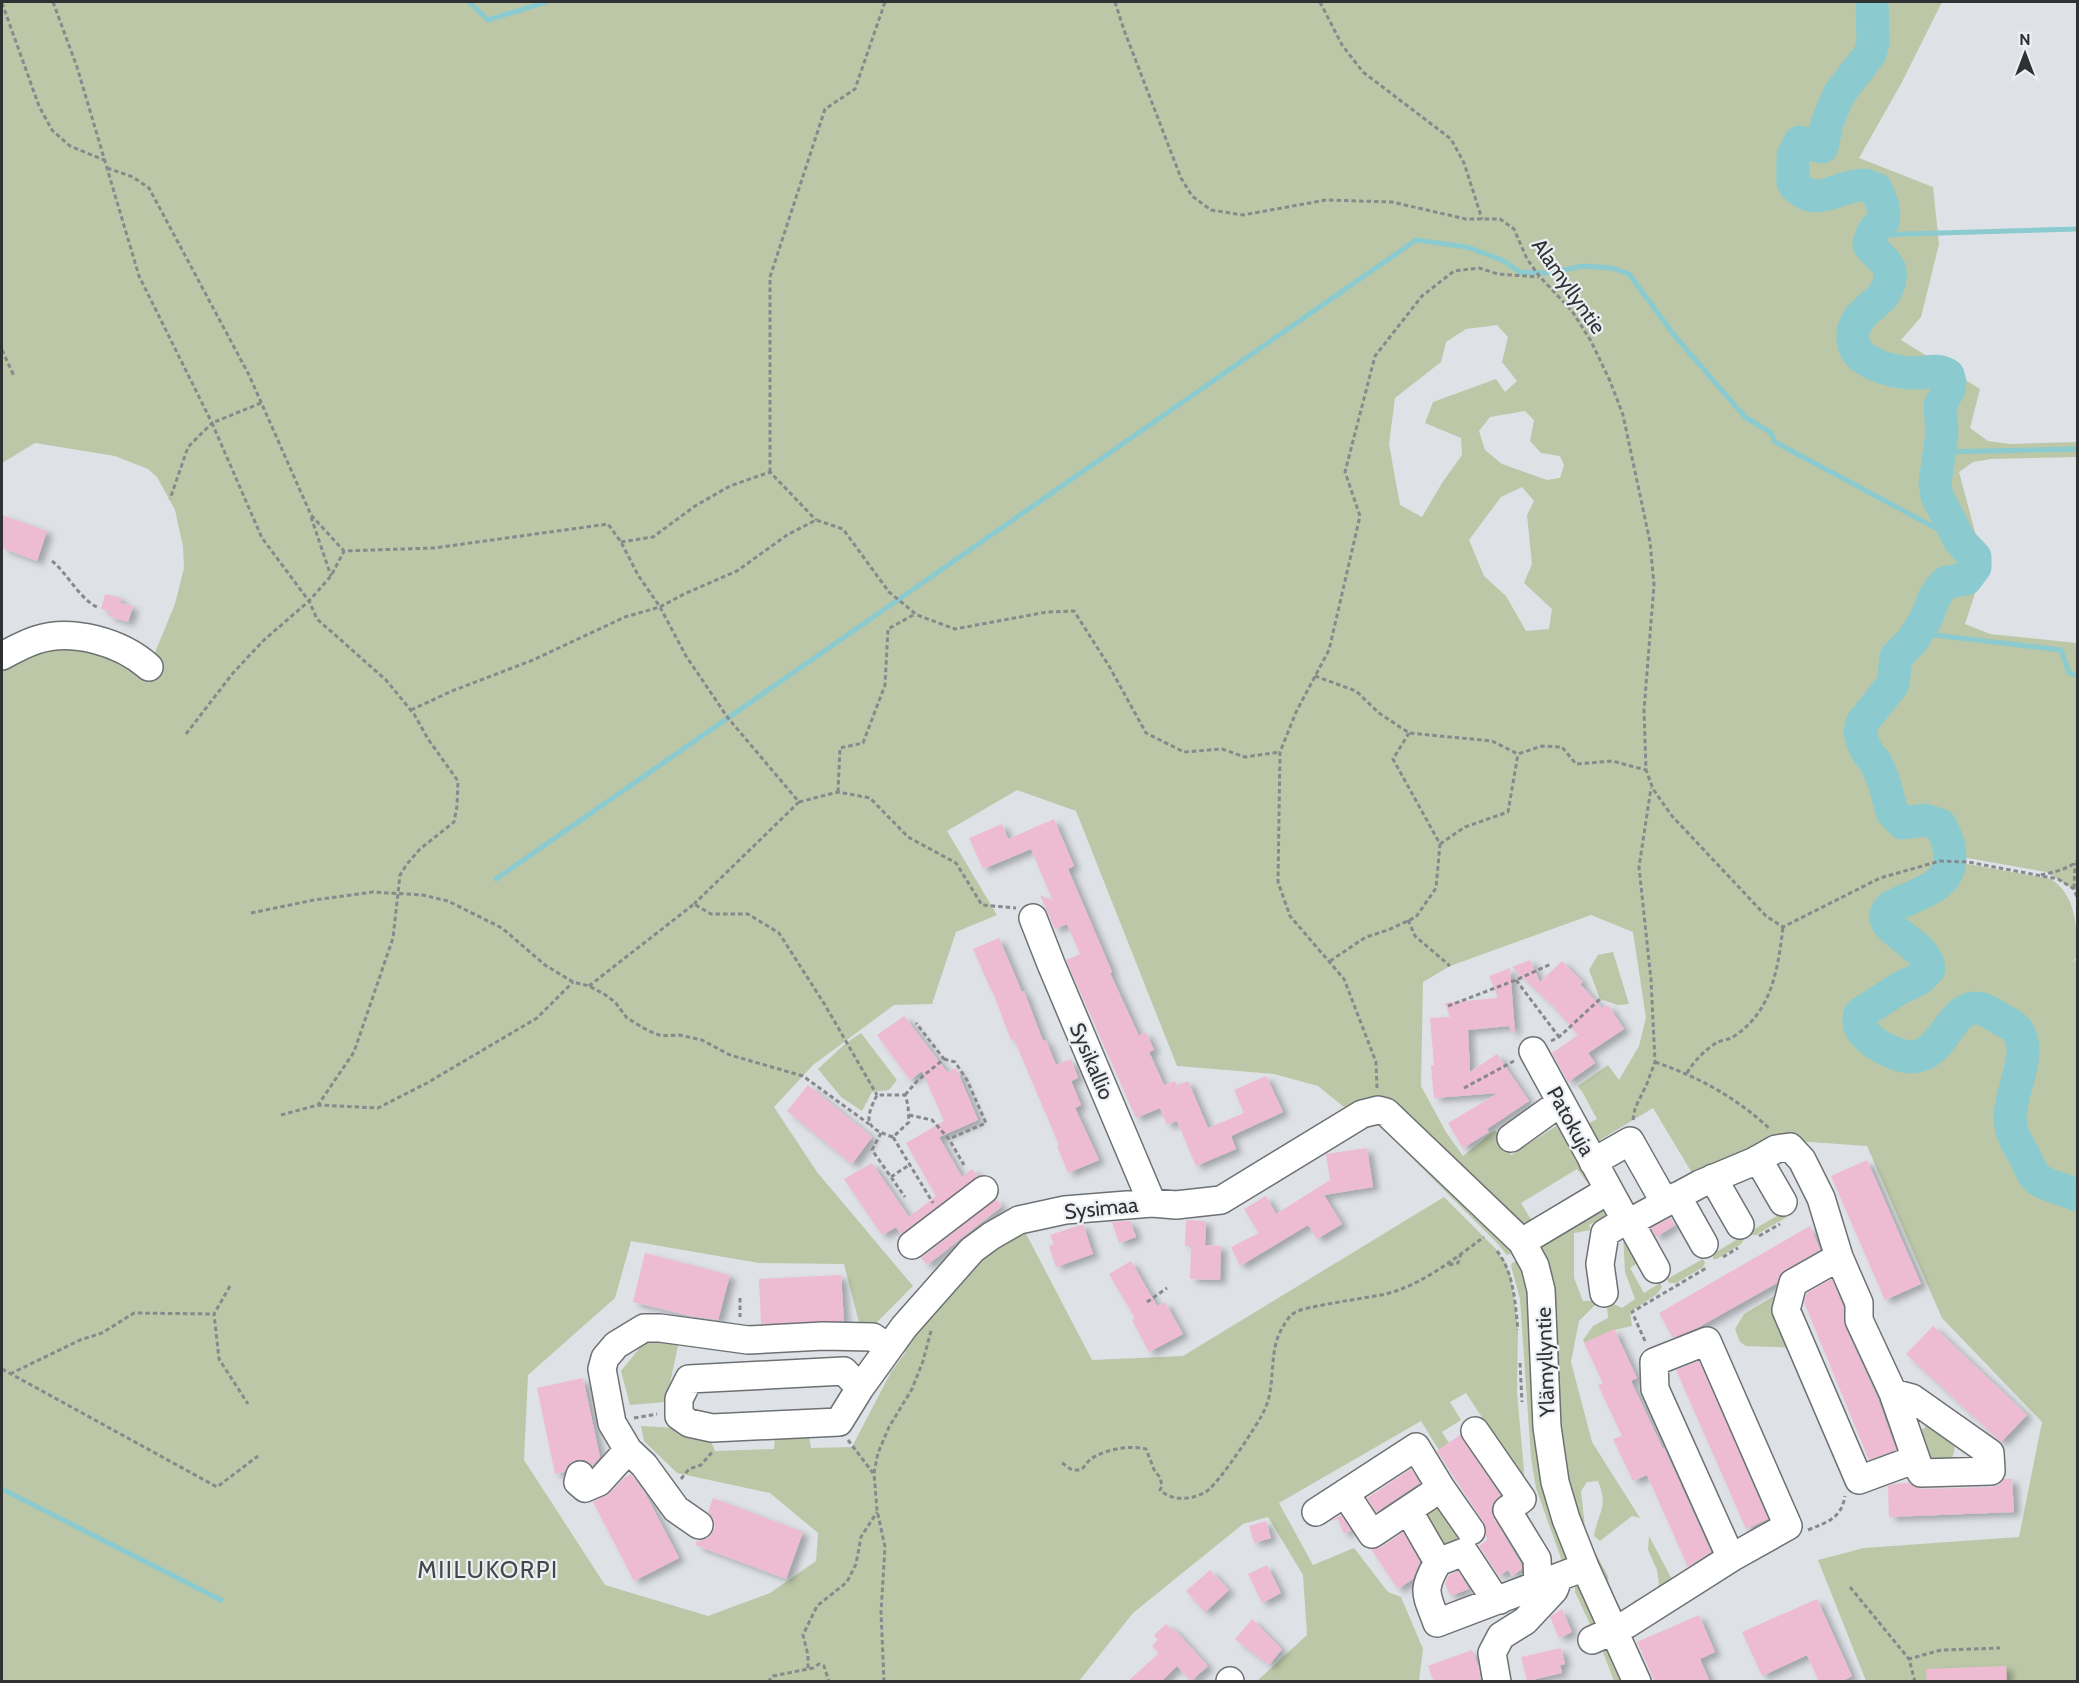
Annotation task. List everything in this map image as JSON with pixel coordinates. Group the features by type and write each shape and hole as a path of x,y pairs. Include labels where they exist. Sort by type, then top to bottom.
{"street":[{"path":"2,656 36,640 54,636 69,636 112,645 140,659 149,668"},
{"name":"Sysikallio","path":"1033,918 1152,1203"},
{"name":"Patokuja","path":"1533,1051 1621,1212 1630,1222 1656,1269"},
{"path":"1511,1138 1561,1102"},
{"name":"Sysimaa","path":"839,1422 882,1355 904,1327 972,1250 991,1236 1019,1220 1065,1210 1152,1203 1176,1205 1221,1200 1303,1162 1370,1112"},
{"name":"Ylämyllyntie","path":"1370,1112 1393,1117 1521,1242 1534,1266 1541,1290 1547,1427 1552,1467 1566,1519 1585,1567 1603,1635 1637,1682"},
{"path":"1593,1162 1630,1141 1713,1255"},
{"path":"1604,1293 1600,1263 1605,1233 1713,1178 1776,1149 1790,1147 1802,1160 1821,1198 1839,1257 1859,1303 1859,1320 1893,1393 1921,1473 1991,1471 1990,1453 1912,1398 1893,1393"},
{"path":"1758,1159 1782,1213"},
{"path":"1713,1178 1744,1237"},
{"path":"912,1245 984,1190"},
{"path":"1521,1242 1609,1190"},
{"path":"944,1220 972,1250"},
{"path":"1839,1257 1793,1283 1786,1310 1859,1480 1916,1459"},
{"path":"699,1525 671,1503 644,1464 628,1450 612,1423 602,1369 605,1358 616,1345 644,1328 660,1328 748,1340 823,1336 873,1337 882,1355"},
{"path":"1603,1635 1788,1526 1707,1341 1654,1362 1655,1389 1731,1558"},
{"path":"839,1422 712,1428 689,1423 679,1416 679,1399 689,1379 844,1371 860,1388"},
{"path":"1475,1431 1522,1499 1438,1562 1428,1580 1426,1593 1437,1623 1585,1567"},
{"path":"1316,1512 1416,1447 1442,1488 1491,1593 1500,1600"},
{"path":"580,1475 578,1482 585,1488 599,1482 628,1450"},
{"path":"1345,1493 1372,1534 1442,1488"},
{"path":"1408,1510 1438,1562"},
{"path":"1497,1682 1492,1653 1501,1636 1525,1621 1554,1590 1507,1510"}],"path":[{"path":"53,2 76,67 139,276 212,423 262,538 309,601 317,619 386,680 411,710 428,739 459,781 454,822 420,849 400,875 393,938 354,1052 318,1105"},
{"path":"885,2 855,89 825,110 770,277 770,472 816,520 843,529 889,592 915,614 955,628 1047,612 1074,611 1146,733 1184,752 1222,749 1245,757 1280,752"},
{"name":"Alamyllyntie","path":"1116,2 1128,41 1181,178 1192,196 1211,210 1243,215 1326,200 1392,202 1466,219 1500,219 1514,229 1527,259 1540,277 1572,311 1591,341 1623,415 1650,542 1654,585 1644,710 1646,770 1652,786 1672,816 1766,916 1783,927"},
{"path":"1320,2 1341,45 1363,72 1450,139 1464,163 1482,219"},
{"path":"2,3 39,106 52,130 70,146 104,160"},
{"path":"107,168 133,177 148,188 249,375 310,515 331,576"},
{"path":"1370,1112 1376,1062 1344,979 1290,916 1278,882 1280,752 1296,712 1329,650 1359,516 1345,472 1375,356 1422,296 1454,271 1479,268 1498,274 1540,277"},
{"path":"2,350 14,376"},
{"path":"170,499 188,447 212,423 261,403"},
{"path":"621,542 653,537 696,506 730,486 770,472"},
{"path":"310,515 344,551 434,548 608,524 660,607 686,656 728,718 799,802"},
{"path":"411,710 452,691 533,660 625,617 660,607 737,571 787,535 816,520"},
{"path":"186,734 233,673 264,640 309,601 331,576 344,551"},
{"path":"52,561 62,569 90,604 99,609"},
{"path":"838,792 840,748 863,743 885,685 888,629 915,614"},
{"path":"1315,676 1356,691 1379,713 1409,734 1492,741 1518,754 1542,746 1562,747 1576,764 1612,761 1646,770"},
{"path":"1330,961 1366,937 1416,917 1436,888 1440,844 1393,759 1409,734"},
{"path":"1440,844 1465,826 1508,812 1518,754"},
{"path":"1630,1141 1635,1108 1655,1062 1651,980 1640,867 1652,786"},
{"path":"589,986 694,904 799,802 838,792 870,798 908,837 956,863 982,905 1012,907 1033,918"},
{"path":"1687,1073 1693,1062 1717,1042 1731,1038 1746,1027 1766,1003 1779,957 1783,927 1880,878 1940,861 1968,862 2058,879 2074,889"},
{"path":"2040,876 2060,870 2076,861"},
{"path":"2076,861 2074,889 2078,900"},
{"path":"250,914 314,900 373,892 399,892 448,901 502,928 545,966 573,982 589,986 615,1002 627,1018 661,1036 679,1035 702,1040 730,1055 803,1076 869,1124 875,1131 893,1137 944,1220"},
{"path":"694,904 711,914 748,914 779,933 825,1005 877,1095"},
{"path":"1408,921 1415,936 1450,966"},
{"path":"1448,1006 1551,964"},
{"path":"1516,980 1559,1037"},
{"path":"281,1115 318,1105 378,1108 427,1083 537,1018 573,982"},
{"path":"1464,1088 1559,1037 1600,999"},
{"path":"916,1023 944,1059 955,1062 968,1080 986,1123 949,1139"},
{"path":"877,1095 905,1095 918,1080 944,1059"},
{"path":"1655,1062 1687,1073 1747,1107 1790,1147"},
{"path":"869,1124 867,1115 877,1095"},
{"path":"893,1137 909,1122 905,1095"},
{"path":"908,1115 932,1120 949,1139 964,1165"},
{"path":"881,1133 872,1150 904,1197"},
{"path":"891,1177 909,1165"},
{"path":"1654,1362 1632,1312 1713,1255 1782,1213"},
{"path":"1062,1463 1072,1470 1080,1470 1094,1457 1120,1449 1137,1447 1146,1449 1155,1472 1160,1477 1162,1485 1160,1490 1178,1499 1198,1496 1210,1489 1243,1445 1265,1410 1272,1389 1276,1340 1294,1312 1346,1299 1383,1295 1402,1289 1447,1265 1484,1237 1489,1243"},
{"path":"1495,1248 1505,1262 1511,1278 1519,1340"},
{"path":"230,1286 214,1314 219,1359 248,1404"},
{"path":"1147,1302 1167,1288"},
{"path":"10,1374 80,1340 102,1333 134,1313 214,1314"},
{"path":"884,1682 881,1612 885,1547 874,1473 878,1453 889,1427 912,1389 923,1361 933,1323"},
{"path":"1520,1363 1521,1398"},
{"path":"2,1370 217,1487 258,1456"},
{"path":"839,1422 849,1444 874,1473"},
{"path":"671,1503 679,1482 689,1469 701,1465 713,1453"},
{"path":"1788,1526 1793,1531 1802,1533 1833,1519 1843,1505 1845,1491 1859,1480"},
{"path":"808,1668 808,1655 803,1635 817,1606 847,1582 856,1564 861,1537 878,1510"},
{"path":"1850,1587 1909,1659 1915,1682"},
{"path":"1909,1659 1941,1650 2000,1648"},
{"path":"768,1682 782,1673 813,1668 819,1664 824,1666 828,1682"}],"green space":[{"path":"2,2 1942,2 1902,82 1859,158 1933,187 1939,244 1921,317 1901,340 1980,389 1970,428 1988,441 2010,444 2077,442 2077,457 1991,459 1973,462 1959,472 1984,566 1965,624 1990,634 2077,643 2077,897 2075,890 2046,872 1967,858 1962,863 2051,879 2066,894 2076,924 2077,957 2072,962 2077,959 2077,1681 1866,1681 1818,1560 1864,1548 2019,1537 2042,1422 1942,1318 1867,1146 1810,1142 1780,1143 1695,1178 1653,1108 1595,1143 1582,1127 1597,1119 1578,1086 1608,1065 1619,1080 1639,1046 1646,1018 1633,932 1591,915 1450,966 1423,982 1421,1086 1446,1132 1463,1156 1495,1130 1511,1155 1564,1121 1590,1180 1587,1182 1577,1169 1521,1203 1532,1221 1530,1226 1520,1225 1360,1101 1344,1107 1318,1086 1274,1074 1177,1066 1076,811 1017,790 947,831 997,915 956,932 932,1004 894,1005 813,1065 774,1107 817,1172 913,1286 875,1324 860,1327 844,1264 759,1263 631,1241 615,1298 528,1375 524,1460 605,1585 708,1616 770,1593 816,1561 818,1533 770,1493 677,1473 644,1441 641,1426 694,1429 710,1439 715,1451 774,1449 775,1437 809,1436 811,1448 852,1447 891,1372 905,1353 907,1330 948,1285 1023,1228 1092,1360 1183,1356 1444,1197 1495,1248 1505,1262 1511,1277 1518,1328 1517,1392 1525,1483 1466,1393 1450,1402 1461,1420 1442,1432 1449,1443 1439,1450 1421,1421 1279,1503 1313,1565 1354,1548 1388,1592 1401,1597 1423,1649 1419,1681 1257,1681 1307,1635 1303,1575 1268,1517 1243,1524 1133,1613 1079,1681 2,1681 2,656 54,636 149,667 175,604 184,568 183,546 175,510 157,477 148,469 115,456 35,443 2,463","holes":["1497,325 1508,337 1502,362 1517,381 1505,392 1496,379 1433,402 1425,423 1461,438 1462,455 1422,517 1400,505 1389,444 1395,398 1441,362 1446,342 1466,329","1525,411 1534,420 1530,441 1541,453 1560,456 1564,465 1560,478 1547,480 1502,464 1485,450 1479,431 1490,417","1522,487 1534,501 1527,515 1532,564 1524,583 1552,609 1549,629 1526,631 1506,596 1484,576 1469,540 1501,497"]},
{"path":"1613,952 1629,1004 1618,1005 1600,999 1589,970 1598,955"},
{"path":"861,1033 897,1080 889,1090 872,1092 862,1111 841,1097 818,1069 846,1043"},
{"path":"1378,1117 1514,1252 1507,1255 1372,1118"},
{"path":"1611,1208 1615,1214 1611,1223 1605,1227 1600,1219 1589,1225 1591,1230 1574,1233 1574,1278 1583,1301 1606,1300 1622,1308 1635,1299 1625,1272 1624,1229 1628,1229 1642,1260 1630,1268 1644,1293 1660,1283 1662,1287 1657,1294 1630,1312 1632,1326 1614,1330 1584,1343 1583,1340 1593,1326 1608,1318 1607,1307 1599,1304 1594,1306 1579,1321 1571,1362 1592,1442 1640,1518 1632,1516 1600,1541 1594,1536 1603,1497 1598,1481 1587,1482 1581,1491 1586,1536 1608,1576 1609,1588 1623,1613 1628,1615 1632,1612 1634,1601 1655,1591 1659,1584 1657,1570 1648,1550 1649,1536 1675,1585 1659,1600 1620,1621 1616,1619 1586,1549 1562,1471 1554,1422 1548,1289 1536,1252 1544,1242 1596,1209"},
{"path":"1785,1211 1787,1217 1756,1235 1751,1235 1751,1231"},
{"path":"1741,1237 1744,1239 1741,1244 1717,1259 1713,1259 1713,1254"},
{"path":"1703,1259 1705,1263 1703,1267 1676,1283 1669,1283 1667,1279"},
{"path":"1518,1260 1526,1276 1571,1556 1565,1564 1536,1488 1531,1458 1520,1299 1511,1266"},
{"path":"1784,1290 1798,1348 1746,1346 1740,1342 1735,1329 1744,1314"},
{"path":"652,1333 680,1336 666,1402 630,1405 621,1371"},
{"path":"1934,1420 1955,1433 1954,1450 1951,1459 1947,1462 1926,1470 1912,1437"},
{"path":"1441,1494 1463,1539 1449,1553 1417,1507"},
{"path":"1581,1585 1603,1631 1594,1633 1575,1592 1575,1586"},
{"path":"1608,1641 1626,1681 1614,1681 1601,1647"}],"building":[{"path":"2,515 47,531 37,561 2,548"},
{"path":"105,594 121,598 120,603 133,606 128,622 108,616 110,611 101,609"},
{"path":"1054,819 1074,866 1068,869 1112,972 1110,973 1139,1036 1146,1032 1154,1050 1149,1052 1164,1085 1175,1081 1177,1086 1188,1081 1208,1128 1244,1113 1234,1090 1266,1076 1283,1112 1231,1136 1236,1149 1196,1166 1177,1121 1167,1125 1160,1108 1136,1118 1066,960 1080,954 1067,924 1055,929 1040,895 1053,901 1031,849 983,869 969,838 1002,824 1008,839"},
{"path":"999,938 1022,992 1024,991 1043,1041 1046,1040 1056,1065 1071,1059 1078,1078 1071,1081 1081,1105 1075,1108 1099,1160 1068,1173 1057,1146 1059,1145 973,949"},
{"path":"1530,960 1540,982 1562,961 1583,982 1580,984 1602,1008 1608,1005 1624,1029 1588,1053 1595,1063 1568,1082 1552,1053 1578,1035 1555,1008 1512,967"},
{"path":"1510,968 1515,1032 1512,1033 1509,1026 1468,1030 1470,1072 1497,1054 1529,1101 1487,1129 1489,1132 1463,1148 1448,1123 1498,1093 1434,1098 1430,1018 1450,1017 1445,1003 1498,998 1489,976"},
{"path":"904,1016 947,1072 956,1068 978,1120 939,1137 962,1177 972,1169 978,1176 901,1234 896,1227 882,1235 844,1179 872,1163 909,1217 936,1196 906,1143 944,1121 922,1071 910,1080 877,1035"},
{"path":"808,1085 872,1137 852,1164 787,1111"},
{"path":"1367,1148 1373,1187 1324,1195 1342,1224 1317,1239 1308,1225 1240,1266 1231,1247 1259,1233 1244,1209 1266,1196 1276,1214 1330,1180 1326,1154"},
{"path":"1867,1160 1921,1284 1885,1300 1831,1176"},
{"path":"996,1199 1002,1206 927,1265 921,1258"},
{"path":"1671,1218 1675,1225 1656,1237 1651,1228"},
{"path":"1186,1220 1206,1221 1205,1245 1221,1246 1220,1280 1190,1279 1191,1246 1185,1246"},
{"path":"1130,1221 1136,1237 1119,1243 1112,1222"},
{"path":"1083,1224 1093,1254 1056,1267 1049,1246 1054,1244 1050,1235"},
{"path":"1810,1226 1820,1250 1785,1270 1780,1274 1777,1283 1699,1327 1673,1338 1659,1313"},
{"path":"645,1253 730,1275 718,1320 690,1316 633,1302"},
{"path":"1131,1261 1157,1306 1165,1302 1183,1334 1149,1352 1132,1320 1135,1318 1109,1274"},
{"path":"841,1275 844,1321 761,1324 759,1279"},
{"path":"1832,1279 1843,1306 1845,1327 1878,1399 1896,1450 1869,1460 1804,1302 1807,1293"},
{"path":"1933,1326 2027,1415 2001,1442 1906,1354"},
{"path":"1614,1329 1637,1378 1631,1381 1711,1552 1688,1567 1647,1475 1633,1481 1613,1439 1622,1436 1598,1385 1603,1383 1584,1343"},
{"path":"1699,1361 1768,1519 1746,1529 1676,1370"},
{"path":"583,1378 600,1457 592,1466 585,1460 576,1460 569,1464 564,1472 555,1474 537,1388"},
{"path":"1460,1435 1500,1495 1493,1503 1491,1511 1521,1564 1522,1569 1512,1576 1508,1570 1499,1576 1479,1546 1487,1540 1484,1523 1437,1451"},
{"path":"1411,1469 1420,1483 1376,1512 1367,1498"},
{"path":"631,1474 645,1493 679,1558 634,1581 593,1502 610,1493"},
{"path":"2004,1479 2012,1479 2014,1512 1889,1517 1888,1486 1894,1484 1910,1483 1921,1489 1991,1487 1999,1485"},
{"path":"713,1498 803,1532 786,1579 695,1545 697,1541 706,1539 715,1527 708,1512"},
{"path":"1341,1515 1351,1530 1344,1534 1338,1519 1331,1521"},
{"path":"1266,1521 1271,1538 1254,1543 1249,1526"},
{"path":"1403,1532 1420,1562 1413,1579 1398,1589 1371,1549 1381,1547"},
{"path":"1267,1565 1281,1593 1262,1603 1248,1574"},
{"path":"1210,1570 1229,1590 1205,1612 1186,1591"},
{"path":"1458,1571 1469,1589 1450,1596 1445,1583 1449,1575"},
{"path":"1817,1599 1852,1676 1841,1682 1819,1682 1807,1655 1762,1676 1742,1632"},
{"path":"1562,1609 1572,1632 1559,1638 1550,1617"},
{"path":"1699,1615 1715,1652 1700,1659 1710,1682 1655,1682 1637,1642"},
{"path":"1252,1619 1282,1649 1269,1665 1235,1639"},
{"path":"1166,1624 1171,1629 1173,1628 1208,1666 1191,1681 1177,1666 1161,1682 1127,1682 1159,1653 1152,1646 1158,1640 1154,1635"},
{"path":"1561,1648 1565,1664 1560,1665 1562,1673 1527,1681 1521,1657"},
{"path":"1472,1650 1479,1668 1481,1682 1434,1682 1428,1666"},
{"path":"2006,1666 2007,1682 1927,1682 1926,1669"}],"waterway":[{"path":"469,2 488,20 546,2"},
{"path":"1872,2 1873,43 1870,54 1839,94 1827,123 1822,147 1800,142 1793,156 1793,183 1802,191 1818,196 1853,186 1865,185 1876,189 1883,205 1884,217 1883,222 1873,232 1869,245 1888,266 1890,277 1883,296 1858,321 1854,329 1855,347 1860,354 1875,365 1894,371 1912,373 1939,371 1948,375 1949,389 1940,405 1942,433 1935,483 1937,496 1960,541 1975,557 1975,567 1966,579 1947,582 1943,585 1912,641 1896,657 1893,684 1862,723 1860,732 1863,743 1876,763 1884,782 1892,812 1903,823 1924,820 1940,825 1948,842 1950,860 1943,878 1928,890 1891,907 1886,915 1887,922 1919,950 1926,959 1929,969 1919,979 1900,988 1860,1014 1859,1024 1864,1033 1878,1046 1897,1054 1913,1057 1925,1053 1935,1045 1960,1014 1970,1009 1985,1010 2014,1027 2022,1039 2023,1050 2011,1109 2013,1135 2036,1178 2048,1185 2078,1195"},
{"path":"1871,235 2078,229"},
{"path":"496,879 1416,240 1467,247 1502,260 1520,272 1549,273 1583,266 1612,268 1629,274 1674,335 1745,417 1771,433 1775,442 1960,541"},
{"path":"1940,452 2078,449"},
{"path":"1917,633 2061,650 2069,673 2078,676"},
{"path":"2,1489 221,1600"}],"district":[{"name":"MIILUKORPI","path":"488,1569"}]}
